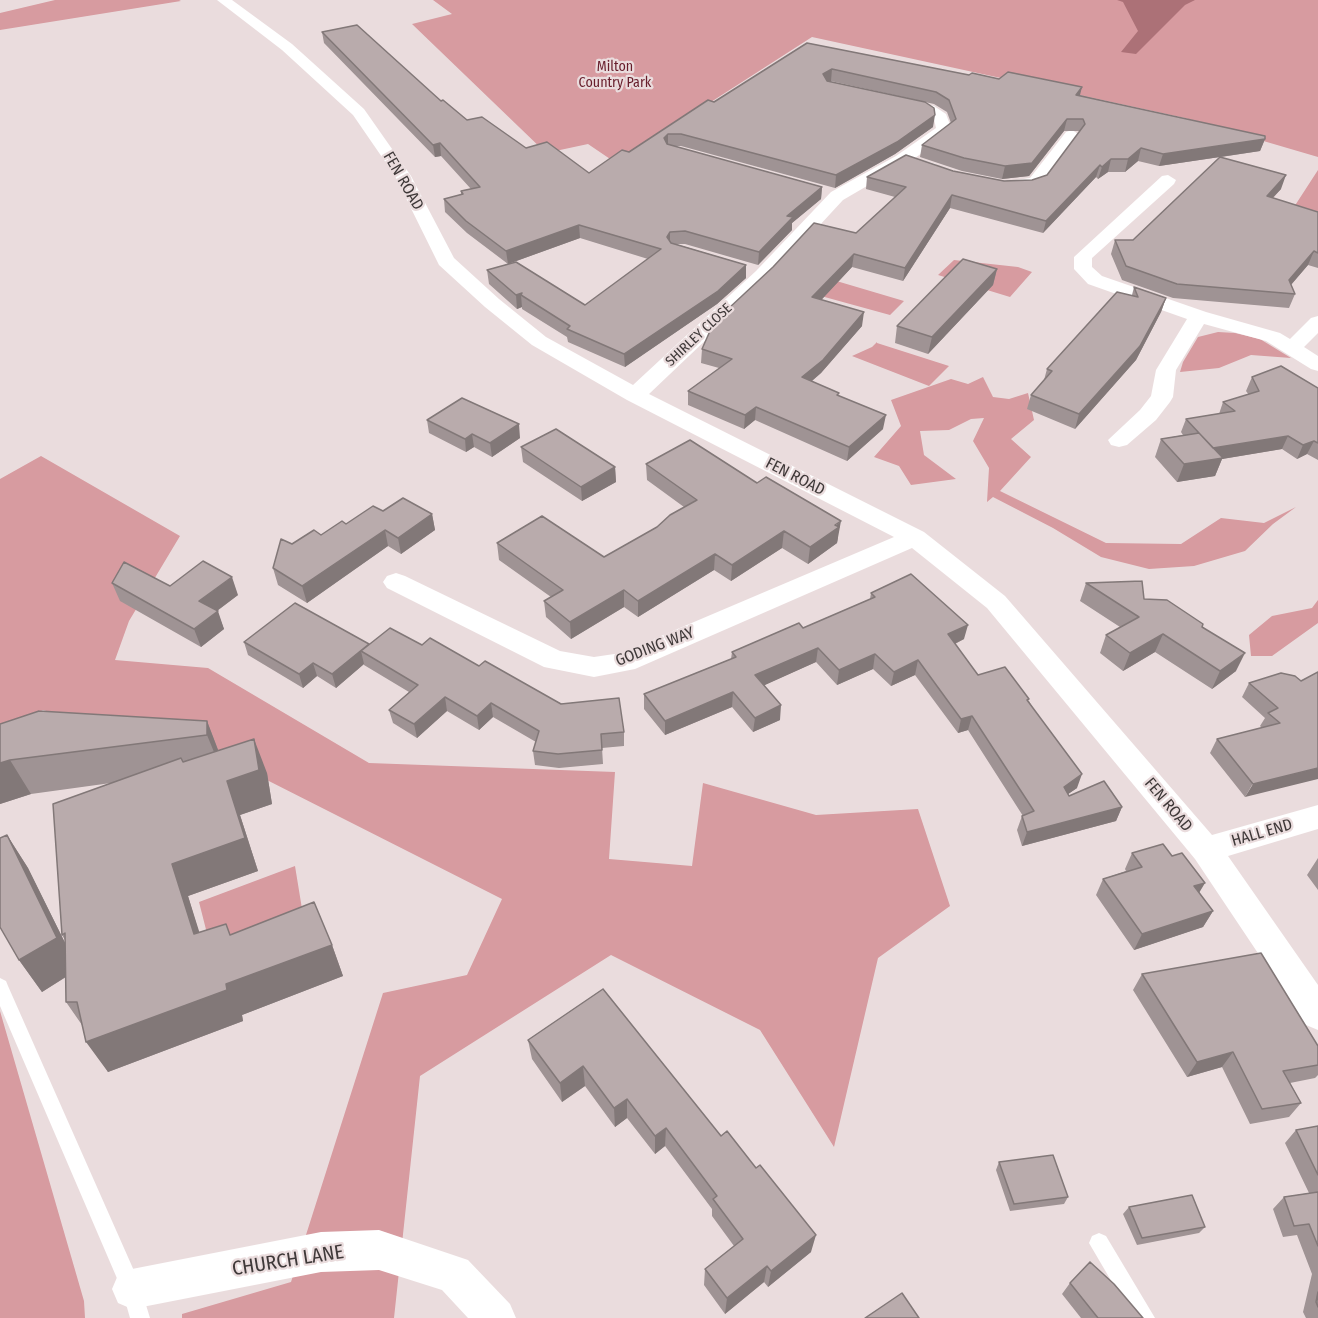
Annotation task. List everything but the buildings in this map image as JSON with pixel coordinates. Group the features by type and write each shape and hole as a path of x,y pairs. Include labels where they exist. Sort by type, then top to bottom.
{"street":[{"name":"FEN ROAD","path":"224,0 287,47 359,112 403,176 446,261 492,303 539,341 636,395 915,538 996,602 1206,850 1318,1014"},
{"name":"SHIRLEY CLOSE","path":"636,395 762,275 837,196 902,159 944,130 941,117 929,109 886,99"},
{"path":"991,184 1023,186 1036,182 1072,135"},
{"path":"902,159 946,173"},
{"path":"1168,180 1083,257 1083,269 1095,280 1199,316 1273,337 1318,364"},
{"path":"815,190 837,196"},
{"path":"741,269 762,275"},
{"path":"1119,440 1148,415 1162,397 1166,370 1199,316"},
{"path":"1293,347 1318,321"},
{"name":"GODING WAY","path":"396,582 554,660 594,668 625,662 915,538"},
{"name":"HALL END","path":"1206,850 1318,817"},
{"name":"CHURCH LANE","path":"136,1304 321,1252 379,1250 454,1274 496,1318"}],"lane":[{"path":"0,986 136,1304"},
{"path":"1100,1243 1145,1318"}],"green space":[{"path":"55,0 181,1 0,30 0,13"},
{"name":"Milton Country Park","path":"433,0 1318,0 1318,157 1185,118 812,37 616,163 588,144 546,153 412,24 452,14"},
{"path":"1318,170 1318,214 1294,207"},
{"path":"954,260 1018,267 1032,272 1010,297 938,275"},
{"path":"796,269 904,301 890,315 781,285"},
{"path":"1218,332 1235,333 1260,339 1291,358 1251,355 1219,368 1180,372 1183,362 1198,337"},
{"path":"877,342 949,366 929,386 852,356 872,347"},
{"path":"983,377 993,397 1009,399 1028,393 1034,420 1011,439 1031,457 1000,491 1106,543 1181,544 1221,518 1264,523 1296,507 1273,524 1245,551 1194,566 1149,569 1101,557 1053,528 993,497 987,502 989,468 973,441 984,418 971,419 949,430 920,431 924,455 956,479 911,485 899,466 874,457 901,426 891,400 951,379 968,384"},
{"path":"41,456 180,536 129,621 115,660 208,668 369,763 615,772 609,859 692,866 703,783 816,815 918,809 950,906 878,958 834,1147 760,1030 611,955 420,1076 394,1318 182,1318 182,1314 291,1282 383,993 467,975 502,899 255,774 43,710 0,733 0,479"},
{"path":"1318,600 1318,623 1272,656 1251,656 1249,635 1272,616 1312,608"},
{"path":"295,866 303,915 214,961 199,902"},
{"path":"0,1011 84,1301 85,1318 0,1318"}],"shaded area":[{"path":"1117,0 1195,0 1185,5 1136,54 1121,52 1138,31 1123,2"}]}
